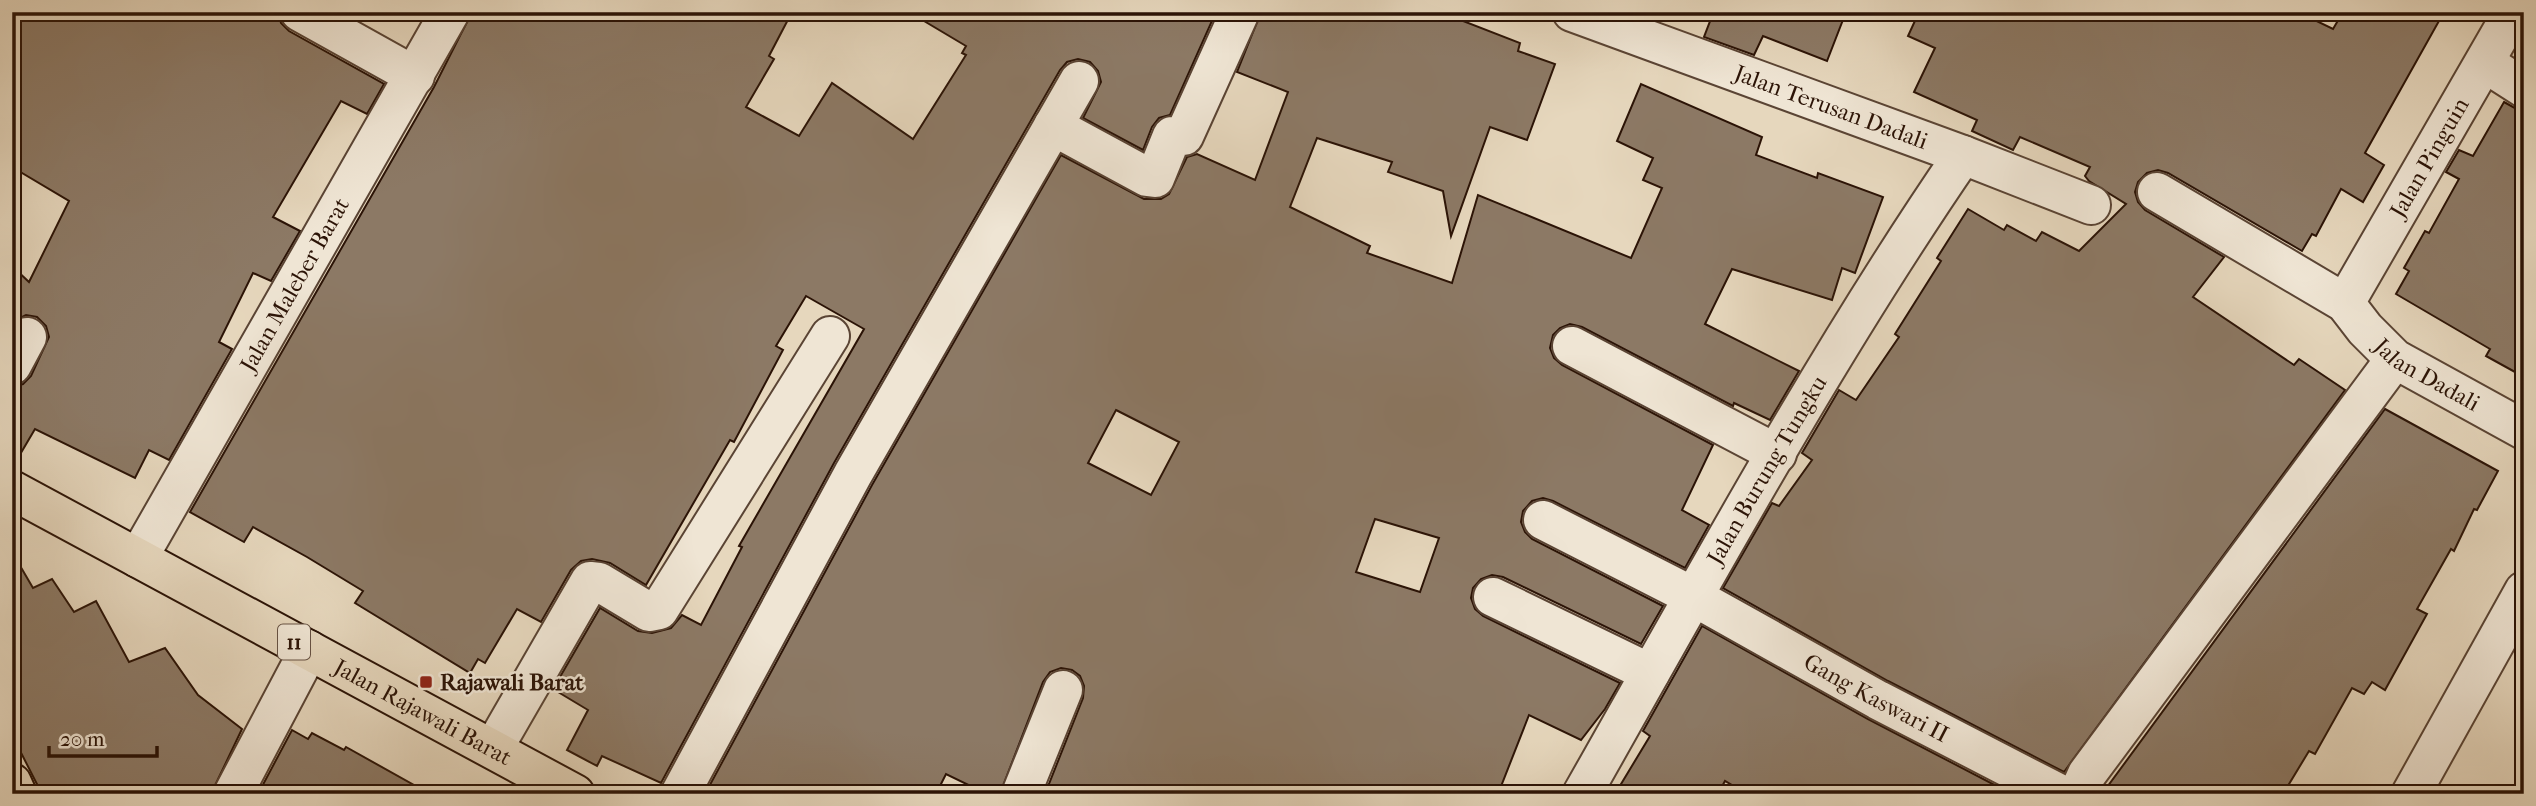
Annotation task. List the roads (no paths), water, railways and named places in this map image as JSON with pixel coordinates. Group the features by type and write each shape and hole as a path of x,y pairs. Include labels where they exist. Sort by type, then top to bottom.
{"highway":[{"name":"Jalan Rajawali Barat","path":"12,490 575,794"},
{"path":"12,783 17,794"}],"street":[{"path":"300,12 415,76"},
{"name":"Jalan Maleber Barat","path":"138,558 450,12"},
{"path":"1053,126 1147,177 1155,177 1172,136 1184,136 1240,12"},
{"name":"Jalan Terusan Dadali","path":"1572,12 1963,155 2091,205"},
{"name":"Jalan Pinguin","path":"2345,303 2513,12"},
{"path":"2485,63 2524,88"},
{"path":"680,794 853,474 1079,81"},
{"name":"Jalan Burung Tungku","path":"1582,794 1777,454 1927,208 1963,155"},
{"path":"2157,192 2345,303"},
{"name":"Jalan Dadali","path":"2345,303 2365,329 2395,359 2524,430"},
{"path":"493,749 590,581 599,582 649,612 659,610 830,335"},
{"path":"1572,345 1777,454"},
{"path":"2078,794 2087,774 2395,359"},
{"name":"Gang Kaswari II","path":"1543,520 1694,597 1878,700 2060,794"},
{"path":"2411,794 2524,591"},
{"path":"1493,597 1650,673"},
{"path":"233,794 309,650"},
{"path":"1021,794 1063,690"}],"place":[{"name":"Rajawali Barat","path":"426,682"}]}
